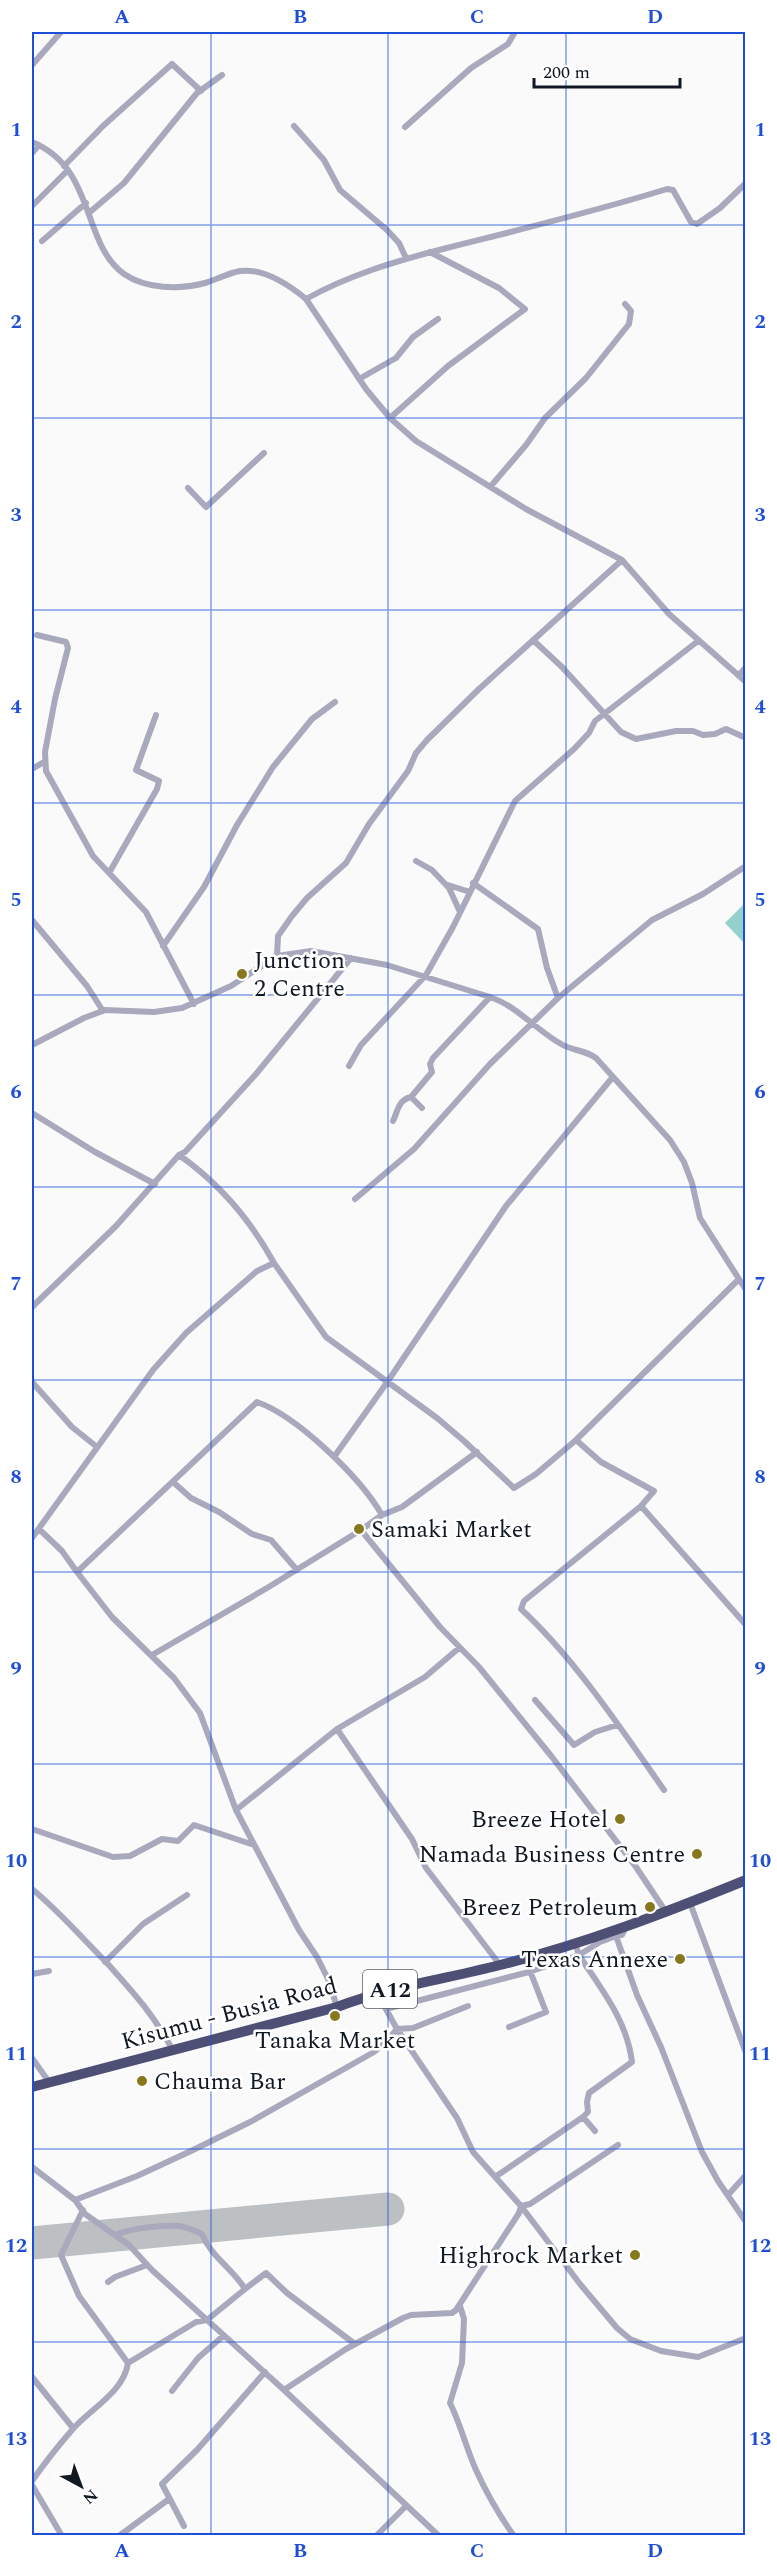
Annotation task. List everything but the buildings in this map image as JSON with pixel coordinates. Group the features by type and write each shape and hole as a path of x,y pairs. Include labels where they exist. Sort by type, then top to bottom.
{"highway":[{"name":"Kisumu - Busia Road","path":"32,2087 174,2052 337,2007 376,1992 525,1958 626,1927 746,1880"}],"street":[{"path":"32,65 61,32"},
{"path":"405,127 471,68 508,44 515,32"},
{"path":"32,206 103,126 172,64 201,91"},
{"path":"90,212 100,206 124,183 201,91 222,75"},
{"path":"294,126 324,160 340,190 387,230 399,243 406,258"},
{"path":"32,142 39,145 66,168 86,203 100,241 110,259 124,273 139,281 161,287 202,284 239,271 256,272 285,285 306,299 359,379 390,418 416,441 526,509 622,560 669,614 746,682"},
{"path":"32,153 39,145"},
{"path":"306,299 326,288 406,258 621,204 670,189 673,190 691,222 697,225 720,208 746,183"},
{"path":"42,242 86,203"},
{"path":"390,418 448,366 525,309 499,288 430,252"},
{"path":"491,486 526,445 545,418 586,378 629,324 631,312 625,304"},
{"path":"359,379 396,358 413,338 438,319"},
{"path":"188,488 206,507 264,453"},
{"path":"277,956 278,936 291,916 307,898 346,863 369,824 408,771 416,753 479,689 622,560"},
{"path":"38,635 66,642 68,648 55,699 44,762 46,771 93,856 146,912 194,1004"},
{"path":"533,640 621,732 636,739 676,731 693,730 703,735 716,734 726,729 746,738"},
{"path":"349,1066 361,1046 426,975 515,801 567,756 589,733 595,721 698,640"},
{"path":"740,675 746,667"},
{"path":"163,946 204,887 237,825 273,767 312,719 335,702"},
{"path":"109,873 158,789 159,782 136,770 156,715"},
{"path":"32,769 44,762"},
{"path":"416,861 432,870 449,888 460,912"},
{"path":"356,1199 414,1149 531,1023 558,998 652,920 703,894 746,866"},
{"path":"441,880 450,886 470,892"},
{"path":"473,883 538,929 547,968 558,998"},
{"path":"32,920 87,986 103,1011"},
{"path":"32,1045 84,1018 103,1011 154,1012 194,1004 231,986 277,956 311,951 426,975 502,1000 561,1044 589,1053 670,1140 684,1162 692,1183 700,1218 746,1290"},
{"path":"32,1307 116,1226 179,1155 185,1152 256,1074 351,958"},
{"path":"393,1121 397,1108 411,1096 432,1071 430,1064 433,1058 490,996"},
{"path":"333,1457 388,1381 506,1206 612,1078"},
{"path":"411,1096 422,1108"},
{"path":"32,1113 95,1152 155,1184"},
{"path":"179,1155 202,1171 254,1227 274,1263 326,1337 388,1381 477,1452 514,1488 536,1474 576,1440 738,1280"},
{"path":"32,1538 153,1370 186,1333 257,1271 274,1263"},
{"path":"32,1382 72,1426 97,1447"},
{"path":"77,1572 257,1402 272,1408 333,1457 365,1491 382,1515"},
{"path":"576,1440 601,1462 654,1490 641,1506 524,1600 521,1609 536,1622 618,1725 664,1790"},
{"path":"152,1655 297,1570 382,1515 402,1507 477,1452"},
{"path":"173,1482 191,1498 219,1512 252,1534 271,1540 297,1570"},
{"path":"641,1506 746,1625"},
{"path":"39,1529 62,1551 112,1617 152,1655 189,1696 200,1713 236,1810 299,1929 317,1957 328,1979 337,2007"},
{"path":"361,1530 459,1648 479,1667 573,1784 636,1867 666,1912"},
{"path":"236,1810 337,1730 425,1677 459,1648"},
{"path":"535,1700 574,1745 583,1742 595,1732 618,1725"},
{"path":"337,1730 412,1839 426,1868 500,1965"},
{"path":"32,1829 113,1857 130,1856 162,1839 178,1841 194,1826 254,1845"},
{"path":"32,1889 95,1949 154,2016 174,2052"},
{"path":"105,1962 143,1924 187,1895"},
{"path":"690,1903 746,2053"},
{"path":"386,2009 529,1972 579,1955 600,1942 622,1935 626,1927"},
{"path":"616,1936 637,1995 661,2047 700,2146 746,2222"},
{"path":"495,2177 588,2112 589,2093 632,2062 629,2043 619,2017 579,1955 575,1943"},
{"path":"509,2028 546,2012 525,1958"},
{"path":"32,1974 49,1971"},
{"path":"376,1992 397,2029 457,2118 473,2152 521,2206 580,2284 621,2333 661,2351 698,2357 746,2338"},
{"path":"75,2200 136,2176 250,2122 374,2052 397,2029 413,2028 468,2006"},
{"path":"32,2058 49,2082"},
{"path":"583,2116 595,2131"},
{"path":"284,2390 355,2344 411,2315 452,2313 460,2306 521,2206 530,2204 618,2145"},
{"path":"32,2167 129,2245 147,2265 439,2535"},
{"path":"728,2195 746,2175"},
{"path":"62,2535 32,2483 73,2428 113,2392 127,2372 128,2363 79,2296 60,2255 83,2210"},
{"path":"115,2235 135,2230 181,2226 202,2234 207,2247 240,2280 245,2289"},
{"path":"108,2282 147,2265"},
{"path":"128,2363 196,2322 207,2320 266,2273 287,2293 355,2344"},
{"path":"460,2306 464,2319 462,2363 450,2403 459,2419 476,2468 500,2516 514,2535"},
{"path":"172,2391 198,2358 223,2336"},
{"path":"184,2526 162,2484 197,2450 265,2372"},
{"path":"32,2377 73,2428"},
{"path":"119,2535 169,2499"},
{"path":"376,2535 406,2506"}],"water":[{"path":"745,903 745,944 725,923"}],"runway":[{"path":"32,2243 388,2209"}],"place":[{"name":"Junction 2 Centre","path":"242,974"},
{"name":"Samaki Market","path":"359,1529"},
{"name":"Breeze Hotel","path":"620,1819"},
{"name":"Namada Business Centre","path":"697,1854"},
{"name":"Breez Petroleum","path":"650,1907"},
{"name":"Texas Annexe","path":"680,1959"},
{"name":"Tanaka Market","path":"335,2016"},
{"name":"Chauma Bar","path":"142,2081"},
{"name":"Highrock Market","path":"635,2255"}]}
